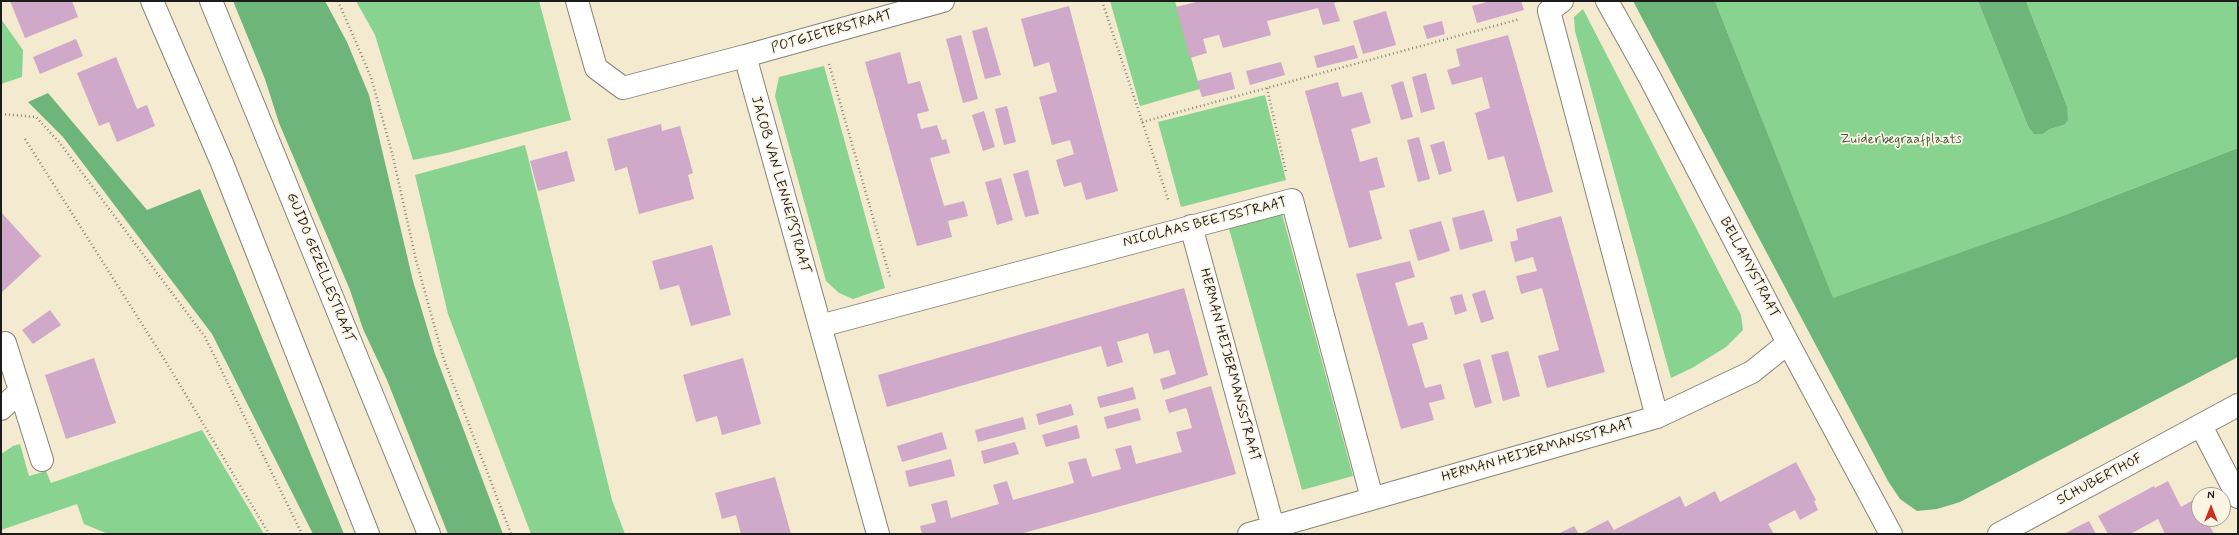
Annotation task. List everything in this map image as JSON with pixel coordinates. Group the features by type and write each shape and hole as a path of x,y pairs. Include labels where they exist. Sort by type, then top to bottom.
{"street":[{"path":"152,1 222,163 368,534"},
{"name":"GUIDO GEZELLESTRAAT","path":"211,1 429,534"},
{"path":"577,1 596,68 623,88 744,56"},
{"name":"POTGIETERSTRAAT","path":"744,56 943,1"},
{"name":"BELLAMYSTRAAT","path":"1607,1 1650,78 1788,343 1892,534"},
{"path":"1556,6 1657,417"},
{"name":"JACOB VAN LENNEPSTRAAT","path":"744,56 878,534"},
{"name":"NICOLAAS BEETSSTRAAT","path":"820,326 1292,200 1372,498"},
{"name":"HERMAN HEIJERMANSSTRAAT","path":"1185,228 1273,527"},
{"path":"5,343 42,460"},
{"name":"HERMAN HEIJERMANSSTRAAT","path":"1249,534 1657,417 1752,372 1788,343"},
{"path":"1,409 20,391"},
{"name":"SCHUBERTHOF","path":"1999,534 2238,406"},
{"path":"2201,426 2238,497"}],"path":[{"path":"338,1 370,77 394,157 416,260 443,357 511,534"},
{"path":"1102,1 1142,122 1185,228"},
{"path":"1142,122 1556,6"},
{"path":"821,35 898,304"},
{"path":"1267,88 1292,200"},
{"path":"1,114 36,117 59,142 205,337 302,534"},
{"path":"25,139 171,370 269,534"}],"green space":[{"path":"233,1 325,1 347,42 369,95 413,281 435,354 503,534 448,534 387,380 363,329 350,290 279,123 265,79"},
{"path":"356,1 539,1 571,120 447,153 413,160 375,35"},
{"path":"1110,1 1175,1 1200,89 1140,106"},
{"path":"1633,1 1715,1 1833,298 2057,218 2238,148 2238,357 1960,502 1937,509 1917,511 1900,499 1888,481"},
{"name":"Zuiderbegraafplaats","path":"1715,1 1978,1 2028,126 2043,134 2050,129 2064,125 2067,106 2026,1 2238,1 2238,148 2057,218 1833,299"},
{"path":"1978,1 2026,1 2067,106 2068,120 2064,125 2050,129 2043,134 2034,134 2028,126"},
{"path":"1583,9 1741,315 1743,330 1726,347 1692,368 1671,378 1575,31 1574,17"},
{"path":"1,19 23,50 22,77 1,84"},
{"path":"824,66 885,288 853,299 839,293 826,281 775,96 779,77"},
{"path":"48,93 147,210 200,189 344,534 313,534 212,334 63,137 28,102"},
{"path":"1265,95 1286,180 1181,207 1158,122"},
{"path":"525,145 612,500 625,534 531,534 448,314 415,175"},
{"path":"1281,210 1353,476 1302,490 1228,225"},
{"path":"202,430 264,534 108,534 84,524 77,504 1,530 1,454 13,446 20,444 29,476 46,471 51,483"}],"building":[{"path":"10,1 72,1 78,17 25,38"},
{"path":"1200,1 1341,1 1334,3 1340,21 1323,25 1318,8 1267,21 1271,35 1223,48 1219,35 1203,39 1207,53 1190,58 1176,7"},
{"path":"1491,1 1521,1 1524,10 1477,23 1472,6"},
{"path":"1069,6 1118,191 1086,200 1081,182 1064,187 1056,160 1074,154 1070,140 1052,145 1039,97 1057,92 1049,62 1034,67 1021,19"},
{"path":"1386,11 1396,45 1363,54 1353,21"},
{"path":"1442,21 1445,34 1427,39 1423,26"},
{"path":"987,27 1001,75 985,79 972,31"},
{"path":"961,35 978,99 963,103 946,39"},
{"path":"1508,35 1553,192 1517,202 1504,156 1488,160 1475,113 1490,108 1482,77 1452,85 1447,70 1460,66 1456,49"},
{"path":"76,39 83,56 40,74 33,57"},
{"path":"1354,45 1358,58 1317,68 1314,56"},
{"path":"900,52 908,84 920,81 929,111 917,114 921,129 937,125 942,140 946,139 950,153 930,158 944,206 964,201 968,216 948,221 952,237 917,246 865,62"},
{"path":"116,57 137,109 147,105 155,126 117,142 109,122 99,126 77,73"},
{"path":"1281,62 1285,75 1250,85 1246,71"},
{"path":"1231,72 1235,89 1202,97 1197,81"},
{"path":"1426,73 1435,109 1421,113 1412,77"},
{"path":"1403,81 1413,117 1401,120 1391,85"},
{"path":"1338,82 1342,97 1362,92 1371,123 1351,129 1360,162 1377,157 1385,187 1369,191 1382,239 1349,248 1305,91"},
{"path":"1007,106 1016,142 1004,145 995,109"},
{"path":"984,111 995,147 983,151 972,115"},
{"path":"661,124 662,131 680,126 693,173 688,175 694,199 639,214 627,167 615,171 607,139"},
{"path":"1419,137 1430,179 1418,182 1407,140"},
{"path":"1444,141 1452,171 1439,175 1430,145"},
{"path":"567,151 575,181 538,191 530,161"},
{"path":"1028,170 1039,214 1025,217 1013,174"},
{"path":"1001,178 1013,220 997,225 985,182"},
{"path":"1484,210 1493,241 1460,250 1452,218"},
{"path":"1,212 41,256 1,293"},
{"path":"1561,216 1605,372 1547,388 1538,356 1559,350 1542,288 1521,294 1516,276 1537,271 1533,257 1515,262 1510,242 1518,240 1516,229"},
{"path":"1441,221 1450,251 1418,261 1409,230"},
{"path":"712,245 731,315 691,326 679,285 660,290 652,261"},
{"path":"1410,261 1415,277 1395,283 1408,326 1423,322 1428,339 1412,344 1425,388 1441,384 1445,399 1429,403 1434,420 1401,429 1356,274"},
{"path":"1184,288 1208,375 1163,390 1160,379 1176,374 1169,350 1154,354 1148,333 1117,342 1123,362 1107,367 1101,346 887,407 878,375"},
{"path":"1485,290 1494,319 1481,323 1472,294"},
{"path":"1462,294 1467,311 1455,315 1450,297"},
{"path":"50,310 61,325 33,344 22,330"},
{"path":"1508,351 1520,396 1503,401 1491,355"},
{"path":"94,358 116,423 66,439 45,375"},
{"path":"743,358 761,424 722,435 717,416 696,422 683,375"},
{"path":"1480,359 1492,403 1475,408 1463,364"},
{"path":"1211,386 1236,474 1020,534 922,534 920,526 936,522 931,504 947,500 951,518 999,504 993,485 1007,481 1013,500 1074,483 1068,462 1086,458 1092,477 1121,469 1115,449 1131,445 1136,464 1182,452 1176,432 1192,428 1187,410 1186,408 1169,413 1165,400"},
{"path":"1133,387 1136,399 1100,408 1097,397"},
{"path":"1071,404 1074,415 1039,425 1036,414"},
{"path":"1138,408 1141,420 1107,429 1104,417"},
{"path":"1023,417 1026,429 978,442 975,430"},
{"path":"1077,425 1080,438 1046,447 1042,435"},
{"path":"942,432 947,449 902,462 897,446"},
{"path":"1015,442 1019,454 984,464 981,451"},
{"path":"951,459 955,476 909,487 905,471"},
{"path":"1796,462 1816,500 1814,501 1818,510 1800,520 1795,510 1768,524 1774,534 1581,534 1608,520 1614,530 1680,496 1685,507 1715,491 1720,502"},
{"path":"775,477 791,534 741,534 736,515 722,519 715,493"},
{"path":"2168,481 2181,507 2191,501 2191,527 2210,527 2214,534 2165,534 2158,519 2130,534 2108,534 2098,516 2154,486 2155,488"},
{"path":"2089,521 2096,534 2064,534 2075,528"},
{"path":"1574,526 1579,534 1558,534"}]}
